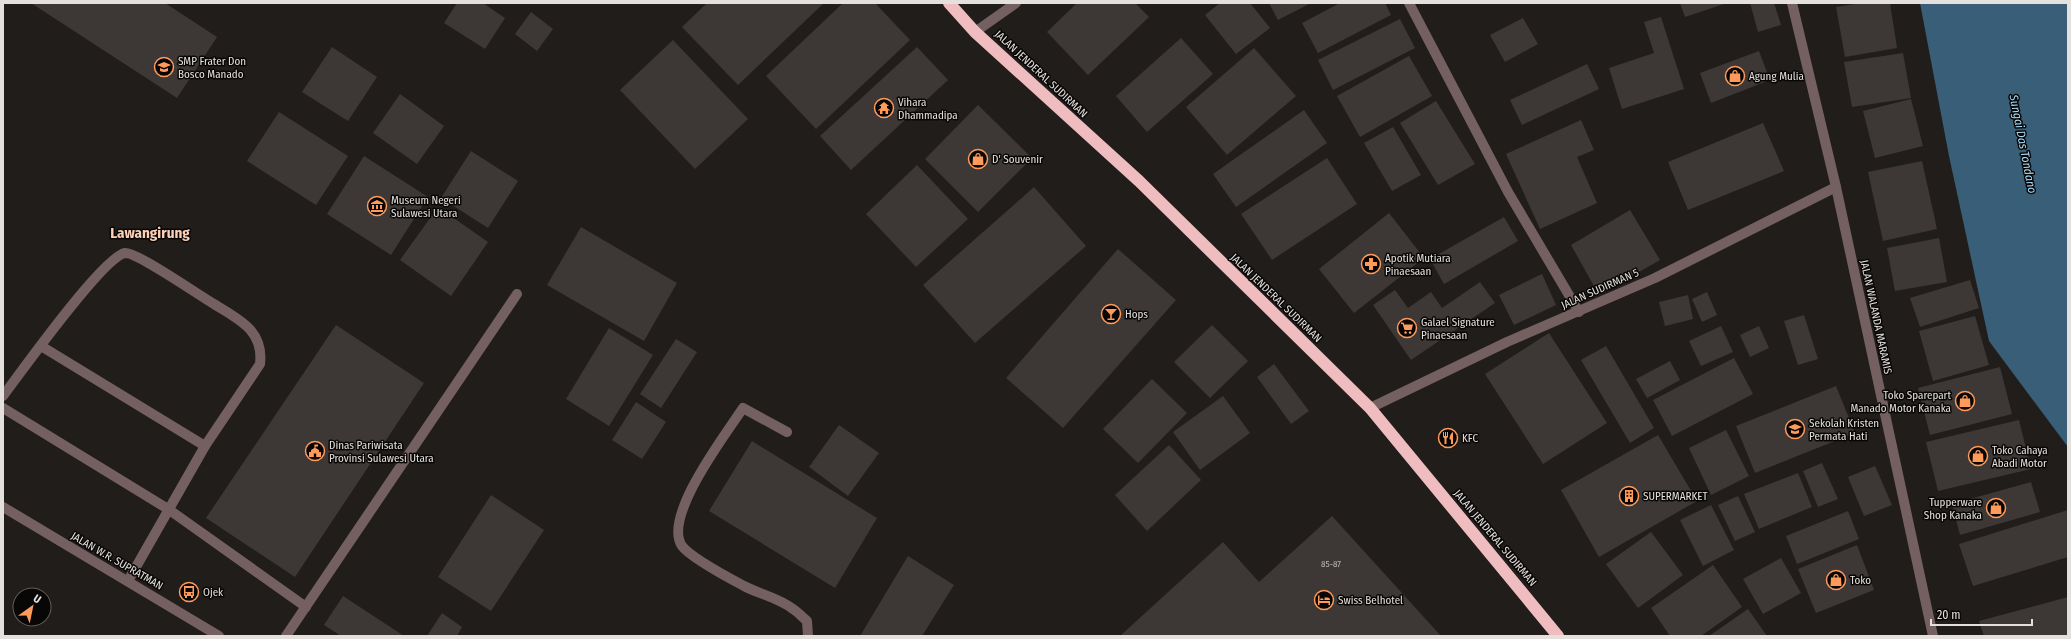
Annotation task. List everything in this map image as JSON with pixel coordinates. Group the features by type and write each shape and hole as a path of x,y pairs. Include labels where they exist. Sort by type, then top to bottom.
{"highway":[{"name":"JALAN JENDERAL SUDIRMAN","path":"949,3 975,32 1138,181 1370,408 1558,636"}],"street":[{"path":"975,32 1016,3"},
{"path":"1409,3 1508,192 1578,312"},
{"name":"JALAN WALANDA MARAMIS","path":"1792,3 1836,187 1933,636"},
{"name":"JALAN SUDIRMAN 5","path":"1370,408 1507,342 1655,278 1836,187"},
{"path":"3,396 84,289 117,257 125,253 132,254 165,273 247,325 258,339 262,351 260,364 205,446 128,581"},
{"path":"286,636 517,294"},
{"path":"41,346 205,446"},
{"path":"3,408 168,509 306,607"},
{"path":"787,432 743,408 709,459 685,500 677,530 682,546 706,564 745,586 793,608 807,621 808,636"},
{"name":"JALAN W.R. SUPRATMAN","path":"3,507 219,636"}],"water":[{"name":"Sungai Das Tondano","path":"1920,3 2068,3 2068,447 1989,341 1949,156"}],"building":[{"name":"SMP Frater Don Bosco Manado","path":"31,3 165,3 217,37 177,98"},
{"path":"457,3 483,3 505,18 485,49 444,23"},
{"path":"707,3 824,3 738,85 682,27"},
{"path":"843,3 875,3 910,40 816,129 766,76"},
{"path":"1077,3 1135,3 1149,17 1088,75 1047,32"},
{"path":"1220,3 1250,3 1270,28 1236,54 1205,15"},
{"path":"1269,3 1311,3 1278,20"},
{"path":"1340,3 1385,3 1391,15 1318,53 1302,23"},
{"path":"1680,3 1727,3 1685,17"},
{"path":"1750,3 1774,3 1781,25 1758,32"},
{"path":"1861,3 1890,3 1897,48 1845,57 1836,7"},
{"path":"531,12 553,29 537,51 515,34"},
{"path":"1661,17 1684,89 1622,109 1609,68 1654,53 1644,22"},
{"path":"1523,18 1538,44 1505,62 1490,35"},
{"path":"1400,19 1415,48 1333,90 1318,60"},
{"path":"1181,38 1213,74 1147,132 1116,96"},
{"path":"673,40 748,119 695,169 620,90"},
{"path":"332,47 377,77 348,121 302,92"},
{"name":"Vihara Dhammadipa","path":"917,47 948,80 851,170 820,136"},
{"path":"1254,48 1296,96 1227,155 1186,107"},
{"name":"Agung Mulia","path":"1759,51 1770,80 1711,103 1700,73"},
{"path":"1903,53 1911,98 1852,107 1844,62"},
{"path":"1409,56 1432,96 1360,137 1337,96"},
{"path":"1587,64 1599,89 1522,125 1510,100"},
{"path":"400,94 444,126 417,164 373,133"},
{"path":"1911,99 1923,146 1875,158 1863,111"},
{"path":"1436,101 1475,164 1438,185 1400,123"},
{"name":"D' Souvenir","path":"978,105 1032,158 978,212 925,159"},
{"path":"1304,110 1327,143 1236,207 1213,174"},
{"path":"279,112 348,156 316,205 247,161"},
{"path":"1581,120 1594,150 1577,157 1597,203 1540,229 1506,154"},
{"path":"1763,123 1784,171 1688,210 1668,162"},
{"path":"1393,127 1421,175 1392,191 1364,143"},
{"path":"471,151 518,181 488,228 441,198"},
{"name":"Museum Negeri Sulawesi Utara","path":"364,156 428,197 391,255 327,214"},
{"path":"1327,158 1357,204 1272,260 1241,214"},
{"path":"1922,161 1937,229 1883,241 1868,172"},
{"path":"917,165 968,219 916,267 866,214"},
{"path":"1034,187 1086,246 975,343 923,285"},
{"path":"438,207 488,242 451,296 400,260"},
{"path":"1630,210 1660,260 1599,295 1571,245"},
{"name":"Apotik Mutiara Pinaesaan","path":"1389,213 1424,258 1354,313 1319,269"},
{"path":"1504,217 1518,241 1444,284 1430,259"},
{"path":"581,227 677,283 644,341 547,285"},
{"path":"1939,238 1947,282 1895,291 1887,248"},
{"path":"1118,249 1176,300 1063,428 1006,378"},
{"path":"1542,274 1556,305 1514,325 1499,295"},
{"path":"1970,280 1979,308 1920,327 1910,298"},
{"path":"1480,282 1495,303 1411,360 1373,305 1395,290 1408,308 1431,292 1442,308"},
{"path":"1707,292 1717,315 1702,322 1692,299"},
{"path":"1688,295 1693,319 1665,326 1659,302"},
{"path":"1804,315 1818,359 1798,365 1784,321"},
{"path":"1975,316 1989,365 1933,381 1919,331"},
{"name":"Dinas Pariwisata Provinsi Sulawesi Utara","path":"336,325 424,383 295,577 206,518"},
{"path":"1212,325 1248,361 1210,398 1174,362"},
{"path":"1721,326 1733,352 1701,366 1689,341"},
{"path":"1759,326 1769,348 1750,357 1740,335"},
{"path":"609,328 653,355 609,426 566,399"},
{"path":"1549,333 1607,423 1543,464 1485,374"},
{"path":"676,339 697,352 661,408 640,394"},
{"path":"1606,346 1654,428 1630,443 1581,360"},
{"path":"1734,358 1753,394 1672,436 1653,400"},
{"path":"1670,361 1680,380 1647,398 1636,379"},
{"path":"1274,364 1309,411 1291,424 1257,377"},
{"name":"Toko Sparepart Manado Motor Kanaka","path":"2000,367 2012,414 1930,435 1918,388"},
{"path":"1152,379 1187,413 1138,463 1103,429"},
{"name":"Sekolah Kristen Permata Hati","path":"1836,386 1855,433 1755,473 1736,426"},
{"path":"1223,396 1250,433 1200,470 1173,432"},
{"path":"636,402 666,422 642,459 612,440"},
{"name":"Toko Cahaya Abadi Motor","path":"2019,420 2031,469 1938,491 1926,442"},
{"path":"839,425 879,453 848,496 809,467"},
{"path":"1726,430 1749,476 1711,495 1689,448"},
{"name":"SUPERMARKET","path":"1658,435 1697,501 1599,557 1561,490"},
{"path":"752,441 877,518 835,588 709,511"},
{"path":"1169,445 1201,480 1147,531 1115,495"},
{"path":"1822,463 1838,499 1818,507 1803,471"},
{"path":"1875,466 1892,505 1864,516 1848,477"},
{"path":"1798,473 1812,507 1759,529 1744,494"},
{"name":"Tupperware Shop Kanaka","path":"2031,482 2040,512 1960,535 1952,504"},
{"path":"491,495 544,530 491,611 438,577"},
{"path":"1738,496 1755,532 1735,541 1718,505"},
{"path":"1711,505 1734,550 1703,566 1680,520"},
{"path":"2068,510 2068,557 1973,586 1959,544"},
{"path":"1848,511 1859,539 1797,564 1786,536"},
{"path":"1332,516 1441,636 1120,636 1223,542 1259,582"},
{"path":"1651,532 1683,575 1638,608 1606,564"},
{"name":"Toko","path":"1857,545 1874,590 1816,613 1798,569"},
{"path":"908,556 954,585 922,636 860,636"},
{"path":"1781,558 1801,593 1763,614 1743,579"},
{"path":"1713,565 1742,607 1701,636 1670,636 1651,608"},
{"path":"343,596 404,636 341,636 324,625"},
{"path":"2068,597 2068,636 1984,636 1979,621"},
{"path":"1748,609 1767,636 1709,636"},
{"path":"442,613 462,627 457,636 427,636"}],"place":[{"name":"SMP Frater Don Bosco Manado","path":"164,67"},
{"name":"Agung Mulia","path":"1735,76"},
{"name":"Vihara Dhammadipa","path":"884,108"},
{"name":"D' Souvenir","path":"978,159"},
{"name":"Museum Negeri Sulawesi Utara","path":"377,206"},
{"name":"Apotik Mutiara Pinaesaan","path":"1371,264"},
{"name":"Hops","path":"1111,314"},
{"name":"Galael Signature Pinaesaan","path":"1407,328"},
{"name":"Toko Sparepart Manado Motor Kanaka","path":"1965,401"},
{"name":"Sekolah Kristen Permata Hati","path":"1795,429"},
{"name":"KFC","path":"1448,438"},
{"name":"Dinas Pariwisata Provinsi Sulawesi Utara","path":"315,451"},
{"name":"Toko Cahaya Abadi Motor","path":"1978,456"},
{"name":"SUPERMARKET","path":"1629,496"},
{"name":"Tupperware Shop Kanaka","path":"1996,508"},
{"name":"Toko","path":"1836,580"},
{"name":"Ojek","path":"189,592"},
{"name":"Swiss Belhotel","path":"1324,600"}],"district":[{"name":"Lawangirung","path":"150,233"}]}
